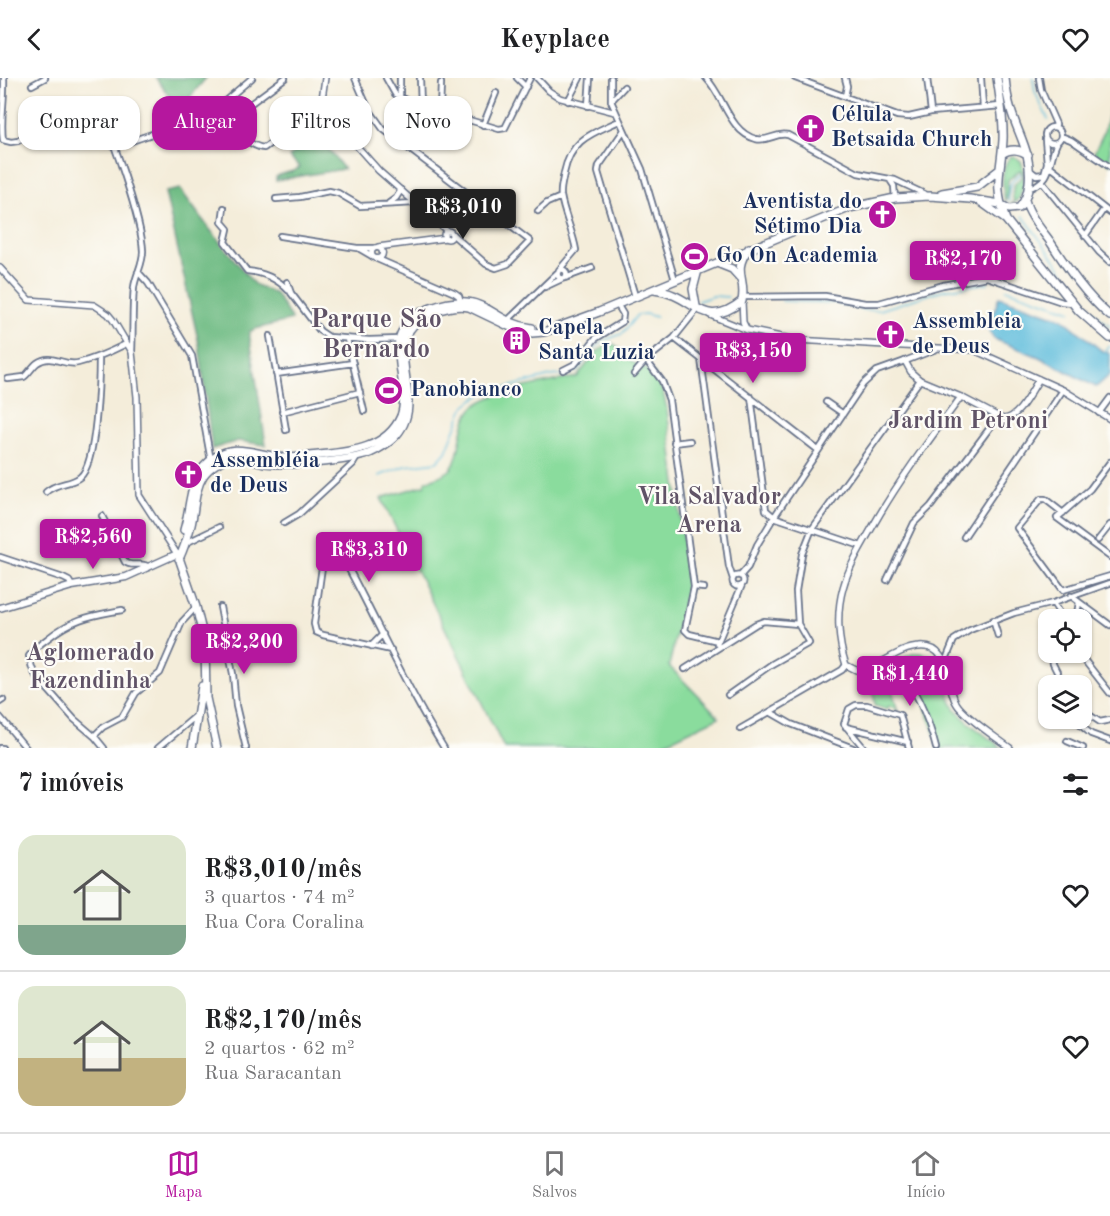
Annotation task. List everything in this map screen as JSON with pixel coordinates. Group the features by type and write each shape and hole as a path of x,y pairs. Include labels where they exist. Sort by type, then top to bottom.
{"main road":[{"path":"997,78 1001,106 1002,154 998,190 1006,220"},
{"path":"930,196 975,200 1016,209 1025,200 1030,170 1029,155 1012,111 1005,78"},
{"path":"1002,154 1017,150 1029,155"},
{"path":"192,748 206,650 196,607 178,557 193,488 211,461 225,453 240,449 287,458 354,452 374,444 397,423 402,410 402,339 407,323 416,315 445,303 475,303 507,322 526,327 550,329 617,304 845,209 895,194 911,197 930,196 977,187 999,170"},
{"path":"975,200 1006,220 1073,303 1089,321 1110,338"},
{"path":"1025,200 1039,226 1070,271 1094,302 1110,316"},
{"path":"651,290 669,292 711,315 727,312 742,299 740,265 749,248"},
{"path":"717,263 732,269 740,278"},
{"path":"697,307 693,289 698,270"},
{"path":"0,608 72,586 126,577 178,557 185,544 204,470 218,463 237,457 274,463 318,461 358,456 379,449 390,441 402,427 406,417 409,400 402,339"},
{"path":"204,675 210,720 217,748"},
{"path":"197,718 210,720"}],"street":[{"path":"4,78 5,98 1,130 3,140 18,141"},
{"path":"32,85 45,78"},
{"path":"231,96 252,78"},
{"path":"269,144 264,148 258,147 233,129 231,122 234,116 285,78"},
{"path":"322,96 325,78"},
{"path":"355,78 368,108 383,129 530,242 504,267 496,268 486,264 378,171 360,150"},
{"path":"386,78 391,89 399,96"},
{"path":"400,78 400,96"},
{"path":"420,78 421,96"},
{"path":"517,78 526,87"},
{"path":"472,121 499,129 505,128 530,78"},
{"path":"568,101 578,78"},
{"path":"588,106 590,78"},
{"path":"611,78 611,101 614,112 640,162 675,280"},
{"path":"706,78 740,129 751,137 767,141 781,134 788,135 858,172 888,179 930,196"},
{"path":"795,78 897,116 1001,106"},
{"path":"844,78 847,86 845,97"},
{"path":"927,78 931,112"},
{"path":"981,78 983,107"},
{"path":"1039,78 1041,90 1056,124 1055,127 1061,135 1110,167"},
{"path":"541,80 554,95 568,101 614,112"},
{"path":"441,83 441,96"},
{"path":"611,101 624,87"},
{"path":"483,125 496,93"},
{"path":"507,322 558,272 576,250 561,197 565,168 574,147 591,133 619,121"},
{"path":"1030,170 1036,175 1044,174 1047,163 1046,131 1055,127"},
{"path":"624,130 599,166 598,172 635,296"},
{"path":"140,139 152,135"},
{"path":"1028,189 1042,182 1051,167 1051,156 1061,135"},
{"path":"1045,139 1051,143 1057,142"},
{"path":"115,150 142,244 142,261 134,287 132,352 137,397 140,495 178,557"},
{"path":"1051,167 1110,213"},
{"path":"888,179 893,183 895,194"},
{"path":"1042,182 1085,236 1110,262"},
{"path":"895,194 900,185 909,186"},
{"path":"909,186 912,190 911,197"},
{"path":"387,204 396,198 401,190"},
{"path":"276,199 329,191 339,193 360,206 415,202"},
{"path":"538,211 549,201 561,197"},
{"path":"224,208 222,222 228,229 225,242 239,262 247,271 260,272 284,285 324,334 347,339 402,339"},
{"path":"1085,236 1104,209"},
{"path":"280,236 357,248 446,238 444,235 449,232"},
{"path":"378,256 397,245"},
{"path":"376,247 378,256"},
{"path":"376,247 372,250 391,266 454,293 461,303"},
{"path":"357,248 378,256"},
{"path":"0,268 29,300 94,305 113,320 132,352"},
{"path":"542,288 592,268"},
{"path":"138,272 148,283 192,356 211,461"},
{"path":"558,272 566,272 564,279"},
{"path":"747,330 743,322 742,299 825,296 879,303 894,301 943,285 987,278 1062,302 1073,303"},
{"path":"287,282 290,292"},
{"path":"563,370 575,364 595,339 622,322 623,314 617,304"},
{"path":"634,374 646,360 674,338 697,307"},
{"path":"711,315 747,330 796,340 966,349 981,352 1063,390 1110,419"},
{"path":"270,336 286,430"},
{"path":"674,338 818,450"},
{"path":"347,339 364,411"},
{"path":"8,379 24,377 36,364 45,360 55,359 75,364 99,357 126,344"},
{"path":"716,649 757,544 842,413 870,376 878,370 938,348"},
{"path":"46,492 53,486 80,477 88,466 96,418 99,357"},
{"path":"701,359 729,567 733,581 734,602"},
{"path":"646,360 662,381 667,393 694,587 685,630 689,634 718,641"},
{"path":"905,362 920,380 1005,419 1011,417 1039,379"},
{"path":"276,374 353,363"},
{"path":"728,695 772,664 807,645 809,641 798,624 796,591 798,571 812,529 920,380"},
{"path":"964,537 1063,390"},
{"path":"282,412 360,393"},
{"path":"751,397 764,506 774,517 861,546"},
{"path":"846,665 838,618 843,586 861,546 898,483 961,397"},
{"path":"1099,413 1110,398"},
{"path":"826,402 842,413"},
{"path":"887,580 914,523 932,506 998,417"},
{"path":"674,443 690,441"},
{"path":"284,523 299,514 353,464 358,456"},
{"path":"1110,462 1090,489 1057,518 1110,557"},
{"path":"1063,513 1045,499 1039,500 1017,527 1063,590 1110,576"},
{"path":"102,516 127,564 144,564 149,567"},
{"path":"1098,540 1108,532 1110,525"},
{"path":"185,544 219,527"},
{"path":"391,651 323,635 315,628 323,560 327,555 336,553 342,558 444,748 451,743"},
{"path":"0,557 63,578 72,586"},
{"path":"733,581 736,576 742,581"},
{"path":"733,581 737,587 742,581"},
{"path":"945,662 954,640 970,630 993,620 1053,603 1110,583"},
{"path":"694,587 704,588"},
{"path":"1071,596 1110,626"},
{"path":"1078,609 1079,602"},
{"path":"1053,603 1057,609"},
{"path":"94,736 103,727 122,717 136,693 160,673 182,622 196,607"},
{"path":"220,607 233,674 236,706 246,748"},
{"path":"104,748 74,719 36,676 29,656 51,636 76,620 122,610"},
{"path":"993,620 998,636"},
{"path":"685,669 730,639 764,621 798,624"},
{"path":"723,630 730,639"},
{"path":"371,646 383,634"},
{"path":"846,665 856,670 863,670 890,657 921,647 935,651 945,662 952,693 959,708 1010,748"},
{"path":"894,662 907,678 922,706 936,748"},
{"path":"1087,663 1110,693"},
{"path":"740,729 846,665"},
{"path":"864,748 845,727 849,709 861,705 900,715 908,745"},
{"path":"770,712 791,724 853,748"},
{"path":"0,717 26,748"},
{"path":"1092,717 1100,722 1110,720"},
{"path":"158,748 197,718"},
{"path":"845,727 908,745"},
{"path":"1085,729 1091,734 1110,741"},
{"path":"1067,741 1083,748"}],"green space":[{"path":"156,78 206,78 191,96 169,96"},
{"path":"1110,106 1110,164 1094,153 1104,132"},
{"path":"329,150 344,169 276,180 279,175 300,167 289,157 295,152"},
{"path":"1014,156 1021,161 1024,179 1020,197 1012,204 1014,187 1023,176 1020,170 1008,180 1005,201 1003,178 1007,161"},
{"path":"180,189 254,284 276,294 292,320 249,332 266,445 238,441 212,449 199,344 165,192"},
{"path":"611,343 617,346 632,362 654,373 663,392 688,582 669,666 719,717 654,748 504,748 381,498 425,485 425,482 450,470 457,458 464,424 472,409 480,402 506,392 577,377 596,352"},
{"path":"915,653 936,659 941,666 952,703 958,712 1002,748 939,748 921,694 897,660"},
{"path":"877,672 892,690 897,708 889,706 887,709 875,705 871,674"}],"water":[{"path":"999,297 1063,319 1101,350 1110,354 1110,375 1096,387 1039,357 994,339 988,329"}],"waterway":[{"path":"1033,78 1035,92 1048,119"},
{"path":"1009,201 1010,186 1020,174"},
{"path":"1023,216 1091,310 1110,326"},
{"path":"782,301 834,303 866,310 880,310 943,290 988,283"},
{"path":"1006,289 1071,311"},
{"path":"698,301 713,296 728,297"},
{"path":"379,476 405,466 437,462 446,452 464,407 474,399 485,393 578,370 591,351 605,340 622,334 637,315 645,314 656,317"},
{"path":"1105,352 1110,346"}],"place":[{"name":"Célula Betsaida Church","path":"810,128"},
{"name":"Aventista do Sétimo Dia","path":"883,215"},
{"name":"Go On Academia","path":"695,256"},
{"name":"Assembleia de Deus","path":"891,335"},
{"name":"Capela Santa Luzia","path":"517,341"},
{"name":"Panobianco","path":"389,390"},
{"name":"Assembléia de Deus","path":"189,474"}],"district":[{"name":"Parque São Bernardo","path":"376,335"},
{"name":"Jardim Petroni","path":"968,422"},
{"name":"Vila Salvador Arena","path":"709,512"},
{"name":"Aglomerado Fazendinha","path":"90,668"}]}
